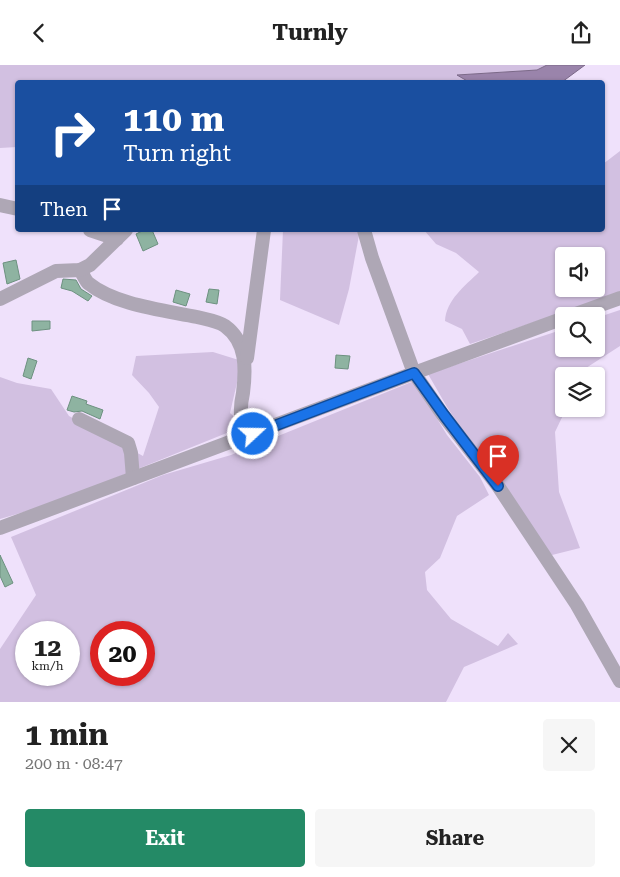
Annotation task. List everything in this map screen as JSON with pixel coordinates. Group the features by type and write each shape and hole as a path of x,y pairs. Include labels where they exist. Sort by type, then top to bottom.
{"lane":[{"path":"0,205 15,208"},
{"path":"106,232 122,234"},
{"path":"253,434 243,423 240,404 264,232"},
{"path":"365,232 372,258 414,373 498,486 578,605 620,681"},
{"path":"0,299 56,271 80,270 100,257 122,234"},
{"path":"80,270 87,282 103,293 223,325 237,337 246,366"},
{"path":"595,307 620,298"},
{"path":"0,528 555,321"},
{"path":"79,419 128,443 131,453 133,478"}],"shaded area":[{"path":"0,65 547,65 537,70 458,75 465,80 15,80 15,147 0,148"},
{"path":"547,65 585,65 565,80 466,80 457,75 537,70"},
{"path":"620,151 620,293 579,307 555,307 555,315 470,344 462,329 445,321 446,313 453,300 462,288 479,272 456,253 436,244 426,232 605,232 605,162"},
{"path":"283,232 360,232 349,289 339,325 280,300"},
{"path":"620,310 620,346 605,356 605,315"},
{"path":"555,332 555,357 603,357 588,367 555,367 555,417 562,417 555,432 559,492 580,548 552,555 509,504 428,374"},
{"path":"213,352 242,361 230,413 244,426 51,504 0,519 0,377 17,383 51,389 69,416 143,456 159,407 132,375 136,356"},
{"path":"414,381 447,435 480,477 489,495 457,516 440,558 425,572 427,590 451,619 498,646 508,633 518,644 464,667 446,702 0,702 0,649 15,626 15,686 80,686 80,621 19,621 36,595 11,537 163,475 231,455"}],"building":[{"path":"140,232 153,232 158,244 143,251 136,234"},
{"path":"16,260 20,279 7,284 3,263"},
{"path":"63,279 76,280 81,289 92,296 88,301 72,291 61,288"},
{"path":"209,289 219,290 217,304 206,302"},
{"path":"176,290 190,294 186,306 173,302"},
{"path":"32,321 50,321 50,329 32,331"},
{"path":"336,355 350,356 348,369 335,368"},
{"path":"28,358 37,361 31,379 23,376"},
{"path":"72,396 87,401 86,404 103,410 100,419 82,411 74,412 67,410"},
{"path":"0,555 13,583 5,587 0,576"}],"route":[{"path":"253,434 414,373 498,486"}]}
